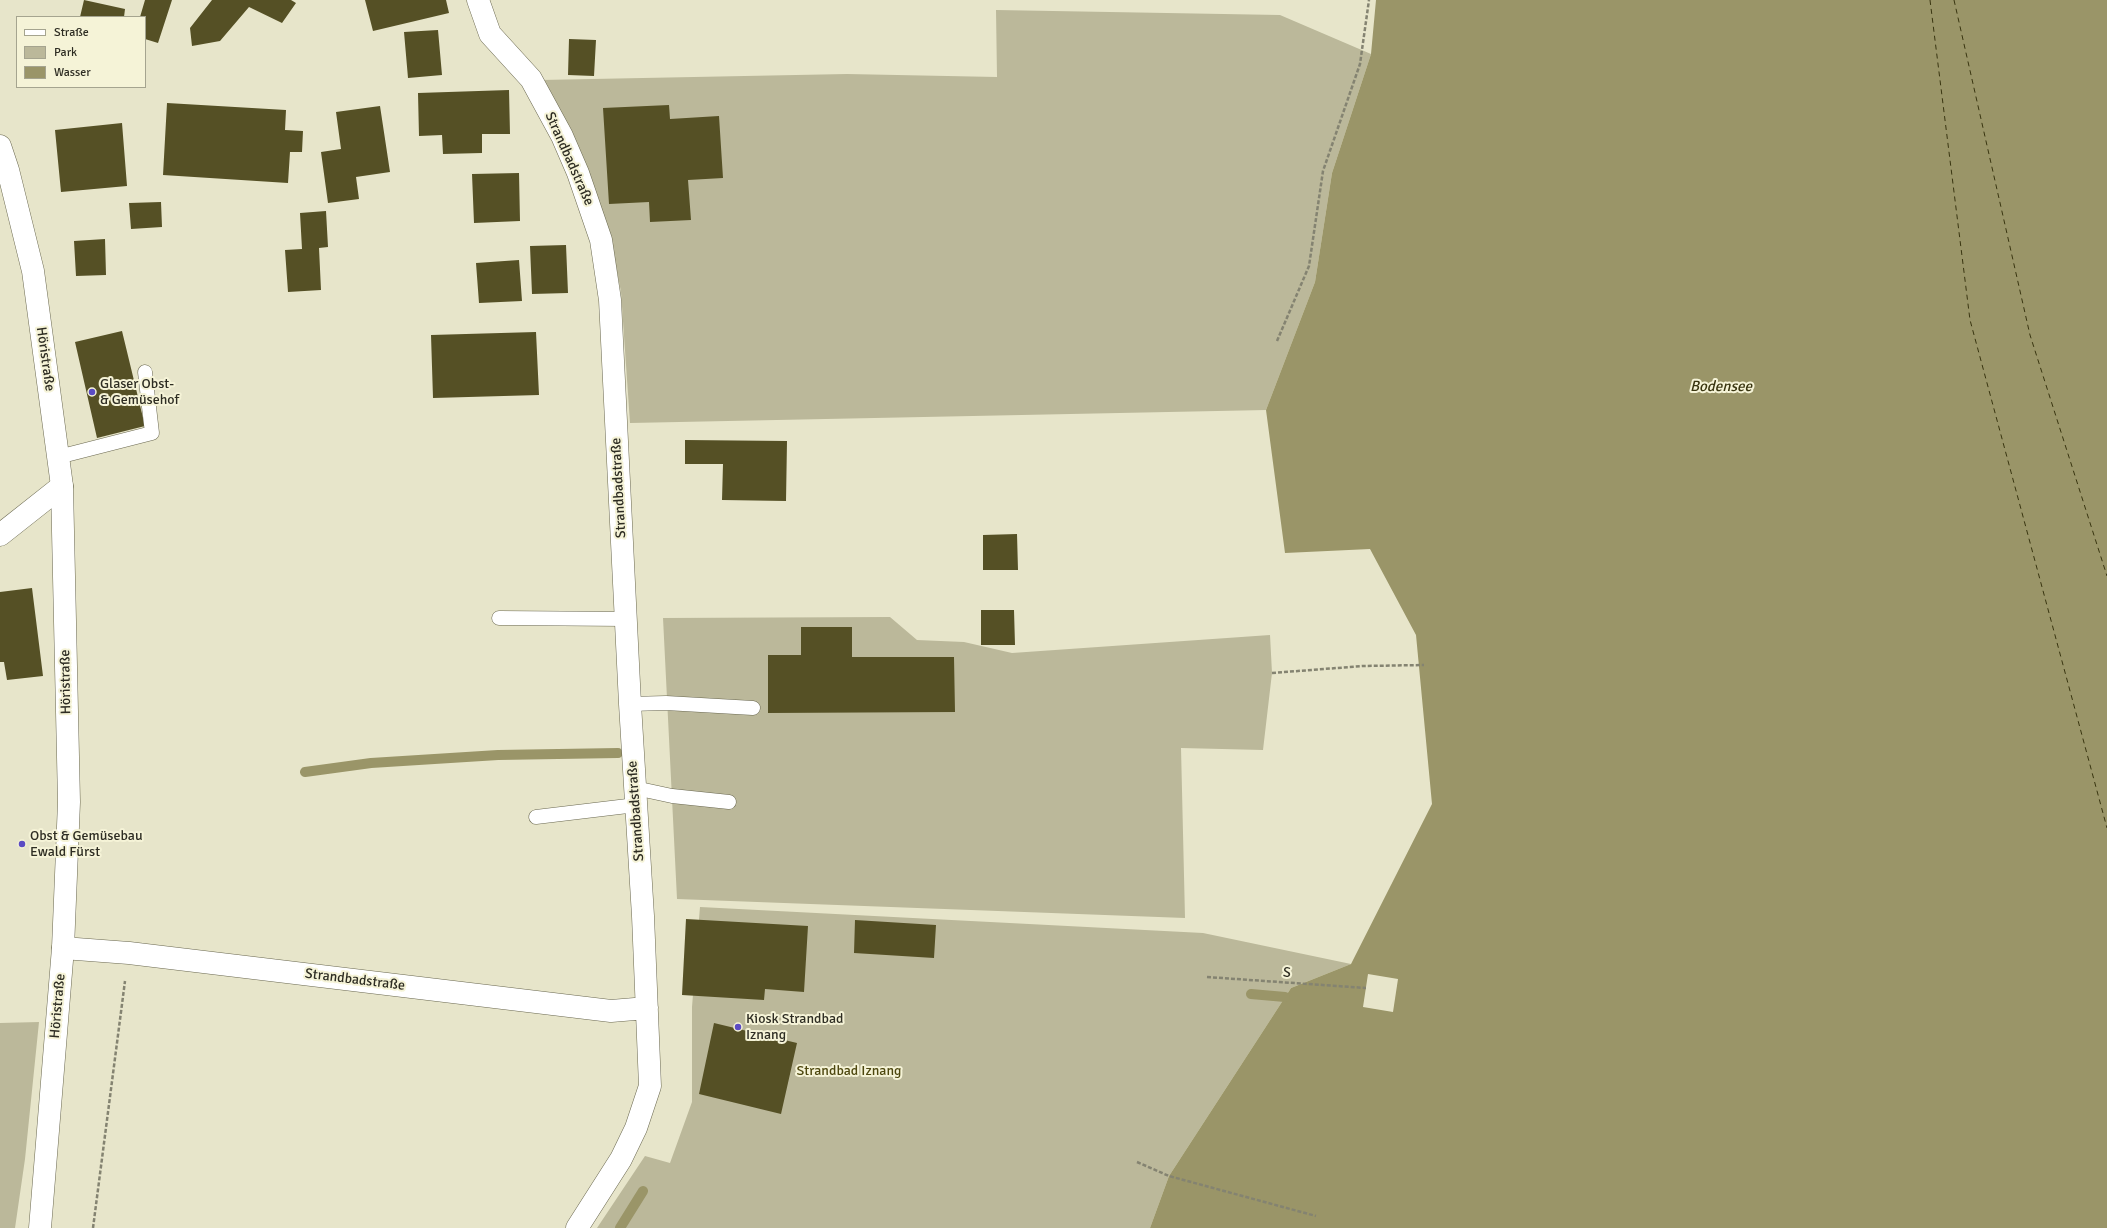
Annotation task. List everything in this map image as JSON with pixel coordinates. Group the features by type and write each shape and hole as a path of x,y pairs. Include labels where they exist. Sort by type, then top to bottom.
{"street":[{"name":"Strandbadstraße","path":"478,0 490,34 531,79 562,136 583,185 601,240 610,300 650,1086 636,1128 621,1159 577,1228"},
{"name":"Höristraße","path":"0,146 8,170 33,271 62,486 69,802 63,948 40,1225"},
{"path":"0,535 62,486"},
{"name":"Strandbadstraße","path":"63,948 129,953 611,1011 647,1008"}],"lane":[{"path":"58,457 152,433 145,372"},
{"path":"499,618 626,619"},
{"path":"630,704 666,703 753,708"},
{"path":"536,817 635,797 672,796 730,802"}],"path":[{"path":"1277,341 1309,266 1323,171 1360,64 1369,0"},
{"path":"1272,673 1363,666 1424,665"},
{"path":"93,1228 129,953"},
{"name":"S","path":"1207,977 1366,988"},
{"path":"1136,1162 1169,1176 1316,1216"}],"green space":[{"path":"996,10 1280,15 1371,54 1332,173 1315,282 1266,410 630,423 621,292 610,235 541,80 847,74 997,77"},
{"path":"890,617 917,640 964,642 1012,653 1270,635 1272,673 1263,750 1181,748 1185,918 677,899 663,618"},
{"name":"Strandbad Iznang","path":"700,907 1203,933 1351,964 1291,988 1169,1176 1150,1228 597,1228 645,1156 670,1163 692,1102 692,1007"},
{"path":"39,1022 25,1159 15,1228 0,1228 0,1023"}],"water":[{"name":"Bodensee","path":"1376,0 2107,0 2107,1228 1150,1228 1169,1176 1291,988 1351,964 1432,804 1416,635 1370,549 1285,553 1266,410 1315,282 1332,173 1371,54"}],"pier":[{"path":"1368,974 1398,979 1393,1012 1363,1007"}],"building":[{"path":"84,0 125,9 124,16 80,16"},
{"path":"145,0 172,0 158,43 146,39 146,16 140,16"},
{"path":"212,0 291,0 296,3 282,23 249,7 220,41 192,46 190,28"},
{"path":"365,0 446,0 449,13 373,31"},
{"path":"438,30 442,75 408,78 404,32"},
{"path":"569,39 596,40 594,76 568,75"},
{"path":"509,90 510,134 482,134 482,153 443,154 442,135 419,136 418,93"},
{"path":"167,103 286,110 285,130 303,131 302,152 290,152 288,183 163,175"},
{"path":"669,105 670,119 719,116 723,178 688,180 691,220 650,222 649,202 609,204 603,108"},
{"path":"380,106 390,172 356,177 359,199 328,203 321,152 341,149 336,112"},
{"path":"122,123 127,186 61,192 55,130"},
{"path":"519,173 520,221 474,223 472,174"},
{"path":"161,202 162,227 131,229 129,203"},
{"path":"326,211 328,247 319,248 321,290 288,292 285,250 302,249 300,213"},
{"path":"105,239 106,275 76,276 74,241"},
{"path":"566,245 568,293 532,294 530,246"},
{"path":"519,260 522,301 479,303 476,263"},
{"path":"122,331 145,426 97,438 75,342"},
{"path":"536,332 539,395 433,398 431,335"},
{"path":"685,440 787,441 786,501 722,500 723,464 685,464"},
{"path":"1017,534 1018,570 983,570 983,535"},
{"path":"32,588 43,676 7,680 4,662 0,662 0,592"},
{"path":"981,610 1014,610 1015,645 981,645"},
{"path":"801,627 852,627 852,657 954,657 955,712 768,713 768,655 801,655"},
{"path":"686,919 808,926 804,992 765,989 764,1000 682,995"},
{"path":"855,920 936,925 934,958 854,953"},
{"path":"714,1023 797,1043 781,1114 699,1094"}],"waterway":[{"path":"305,772 371,763 498,755 618,753"},
{"path":"1251,994 1285,997"},
{"path":"620,1228 643,1191"}],"ferry route":[{"path":"1930,0 1970,320 2107,828"},
{"path":"1954,0 2030,335 2107,576"}],"place":[{"name":"Glaser Obst- & Gemüsehof","path":"92,392"},
{"name":"Obst & Gemüsebau Ewald Fürst","path":"22,844"},
{"name":"Kiosk Strandbad Iznang","path":"738,1027"}]}
